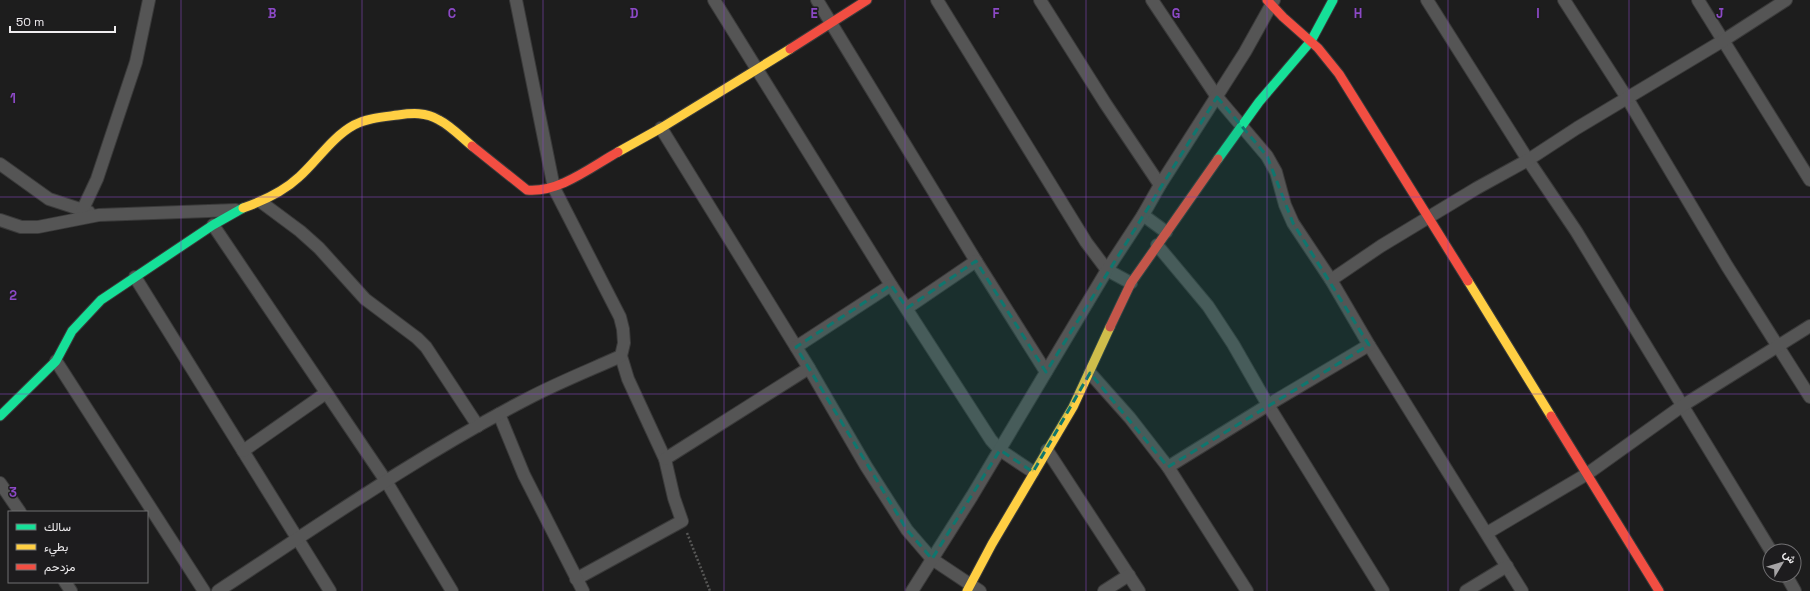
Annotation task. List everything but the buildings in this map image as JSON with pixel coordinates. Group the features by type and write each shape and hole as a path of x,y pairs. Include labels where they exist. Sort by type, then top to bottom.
{"street":[{"path":"82,211 97,179 136,62 149,0"},
{"path":"516,0 554,188 620,317 624,343 621,356 628,379 665,459 674,498 682,521 576,579"},
{"path":"714,0 891,285 991,440 1000,450 1034,472"},
{"path":"817,0 976,261 1046,372"},
{"path":"0,416 56,361 72,331 101,300 237,210 261,202 282,190 298,178 339,136 354,125 374,118 413,113 428,114 440,120 527,190 554,188 661,128 867,0"},
{"path":"937,0 1086,242 1107,270 1131,283"},
{"path":"1040,0 1104,103 1160,185"},
{"path":"1152,0 1217,97 1267,156 1276,172 1285,205 1293,223 1331,280 1369,346 1522,591"},
{"path":"661,128 809,368 866,466 899,517 915,540 932,559 973,589 992,542 1047,450 1090,373 1116,310 1131,283 1241,126 1259,102 1311,41 1334,0"},
{"path":"1427,0 1528,160 1576,231 1766,543"},
{"path":"1564,0 1627,98 1777,346 1810,397"},
{"path":"1698,0 1810,180"},
{"path":"1331,280 1381,246 1428,217 1528,160 1724,40 1786,0"},
{"path":"912,591 1000,450 1107,270 1245,52 1271,2 1290,25 1311,41 1325,56 1350,89 1659,591"},
{"path":"0,164 49,199 82,211 99,215"},
{"path":"261,202 300,231 319,248 365,299 417,338 426,348 478,426"},
{"path":"0,220 21,227 38,227 99,215 237,210"},
{"path":"1143,215 1166,232"},
{"path":"214,225 386,481 452,591"},
{"path":"1157,244 1208,306 1233,344 1268,405 1384,591"},
{"path":"907,308 976,261"},
{"path":"135,277 330,591"},
{"path":"796,347 891,285"},
{"path":"1487,533 1587,474 1682,406 1810,326"},
{"path":"1168,467 1268,405 1369,346"},
{"path":"218,591 386,481 478,426 528,398 621,356"},
{"path":"56,361 204,591"},
{"path":"665,459 809,368"},
{"path":"1090,373 1130,418 1168,467 1247,591"},
{"path":"243,451 326,393"},
{"path":"499,414 531,489 583,591"},
{"path":"1047,450 1139,591"},
{"path":"0,483 19,511"},
{"path":"1466,591 1507,566"},
{"path":"1104,591 1129,575"}],"path":[{"path":"682,521 710,591"}],"highlighted area":[{"path":"1217,97 1267,156 1293,223 1369,345 1168,467 1090,373 1033,472 1000,450 932,559 907,530 796,347 891,285 907,308 976,261 1046,372"}],"traffic: fast":[{"path":"1218,159 1259,102 1311,41 1333,0"},
{"path":"0,416 56,361 72,331 101,300 213,225 243,208"}],"traffic: slow":[{"path":"618,152 661,128 790,49"},
{"path":"243,208 280,192 306,171 346,130 354,125 370,119 408,114 419,114 434,117 448,125 472,146"},
{"path":"1468,281 1551,416"},
{"path":"967,591 992,544 1073,407 1110,327"}],"traffic: jam":[{"path":"790,49 867,0"},
{"path":"1267,0 1283,17 1318,48 1339,74 1468,281"},
{"path":"472,146 527,190 539,190 563,183 618,152"},
{"path":"1110,327 1131,283 1218,159"},
{"path":"1551,416 1659,591"}]}
